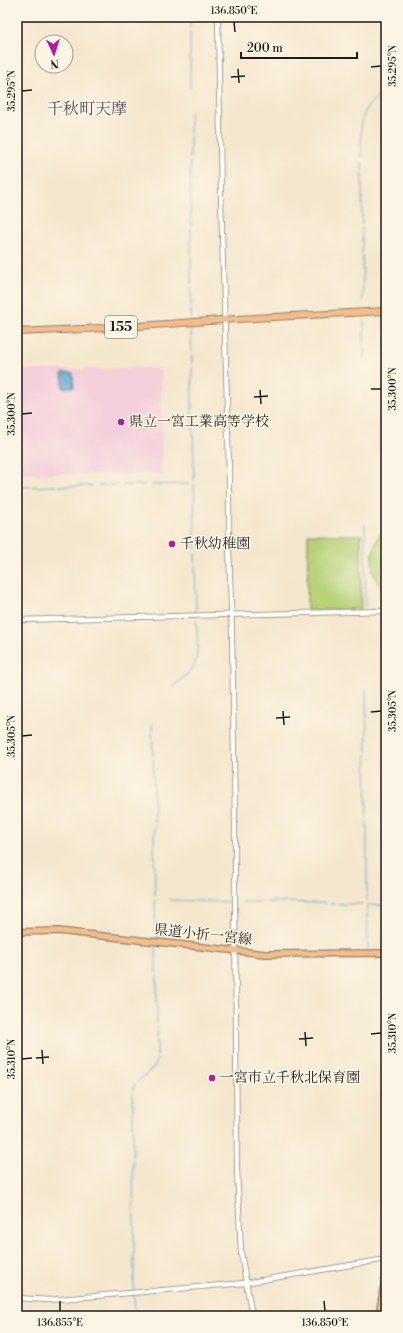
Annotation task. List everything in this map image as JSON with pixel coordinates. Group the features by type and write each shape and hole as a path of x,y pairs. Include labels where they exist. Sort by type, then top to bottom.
{"highway":[{"name":"155","path":"17,332 126,327 386,310"},
{"name":"155","path":"224,320 236,322 386,314"}],"main road":[{"path":"17,22 19,17"},
{"name":"県道小折一宮線","path":"17,932 62,932 265,954 386,953"},
{"path":"379,1316 386,1272"}],"street":[{"path":"218,17 224,320 227,380 229,548 232,616 237,1169 241,1253 245,1283 252,1316"},
{"path":"17,620 386,612"},
{"path":"17,1298 49,1300 245,1283 386,1259"}],"shaded area":[{"path":"158,368 161,372 162,474 17,474 17,370"}],"green space":[{"path":"386,526 386,591 375,577 372,562 375,546 381,532"},
{"path":"308,534 361,535 361,609 307,610"}],"water":[{"path":"62,373 73,373 74,387 63,388"}],"waterway":[{"path":"190,17 190,28"},
{"path":"190,32 190,88"},
{"path":"362,157 361,129 365,112 369,104 376,98 386,94"},
{"path":"190,113 190,158"},
{"path":"190,162 191,225"},
{"path":"362,162 362,224"},
{"path":"362,228 363,301"},
{"path":"191,229 191,283"},
{"path":"191,287 191,319"},
{"path":"364,320 364,361"},
{"path":"191,327 192,365"},
{"path":"192,368 192,415"},
{"path":"193,418 194,480"},
{"path":"150,485 189,484"},
{"path":"194,484 195,548"},
{"path":"98,486 119,485"},
{"path":"123,485 144,485"},
{"path":"17,487 56,486"},
{"path":"59,486 93,486"},
{"path":"365,525 365,607"},
{"path":"195,552 196,613"},
{"path":"173,687 189,673 197,657 198,644 196,620"},
{"path":"366,689 367,751"},
{"path":"152,723 153,756"},
{"path":"366,755 367,817"},
{"path":"153,759 154,822"},
{"path":"367,821 367,900"},
{"path":"154,826 155,896"},
{"path":"155,900 156,939"},
{"path":"170,900 230,902"},
{"path":"243,902 262,902"},
{"path":"267,902 325,903"},
{"path":"330,904 362,904"},
{"path":"368,949 367,905 386,905"},
{"path":"156,945 156,972"},
{"path":"157,976 157,1023"},
{"path":"157,1026 157,1056"},
{"path":"133,1090 134,1085 155,1066 157,1059"},
{"path":"133,1094 133,1157"},
{"path":"133,1160 134,1226"},
{"path":"134,1228 134,1290"},
{"path":"134,1296 135,1316"}],"place":[{"name":"県立一宮工業高等学校","path":"121,422"},
{"name":"千秋幼稚園","path":"172,544"},
{"name":"一宮市立千秋北保育園","path":"212,1078"}],"district":[{"name":"千秋町天摩","path":"87,109"}]}
